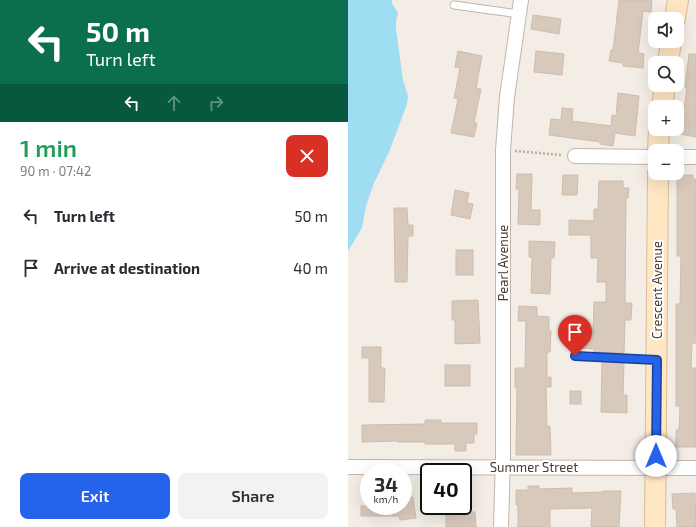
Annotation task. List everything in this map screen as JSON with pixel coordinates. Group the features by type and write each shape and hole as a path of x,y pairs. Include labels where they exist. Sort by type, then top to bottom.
{"street":[{"name":"Pearl Avenue","path":"501,527 503,467 503,150 507,97 521,0"},
{"path":"676,12 678,0"},
{"path":"575,156 648,157"},
{"path":"684,157 696,157"},
{"name":"Crescent Avenue","path":"655,527 658,180"},
{"name":"Summer Street","path":"348,466 696,468"}],"lane":[{"path":"454,5 519,14"},
{"path":"575,356 657,360"}],"path":[{"path":"528,151 575,156"}],"water":[{"path":"348,0 392,0 392,3 398,13 396,29 403,80 408,96 407,104 389,152 374,183 366,206 362,228 348,251"}],"building":[{"path":"619,0 652,0 651,12 643,11 638,53 644,54 643,68 623,66 623,63 609,61 611,50 613,50"},
{"path":"533,15 561,19 559,34 531,29"},
{"path":"458,51 482,56 476,88 481,89 474,123 477,123 474,137 451,133 458,99 454,98 460,68 455,67"},
{"path":"536,51 564,54 562,75 534,72"},
{"path":"689,54 696,54 696,137 684,135 684,108 687,88 685,87"},
{"path":"618,93 639,96 635,136 615,133 613,146 600,144 600,142 549,135 551,119 561,120 562,108 573,109 572,121 611,126 612,115 616,116"},
{"path":"517,174 532,174 531,210 540,210 540,225 518,224 519,189 516,189"},
{"path":"563,175 578,175 577,195 562,195"},
{"path":"684,175 693,175 693,179 696,179 696,343 692,343 691,368 696,368 696,447 676,447 676,430 679,430 680,406 676,406 676,304 680,304 681,256 677,256 677,180 684,180"},
{"path":"599,181 623,181 623,188 629,188 628,198 626,198 625,303 632,303 631,320 625,320 624,353 594,352 594,349 577,348 577,332 593,332 594,302 606,302 606,282 597,282 598,258 591,258 591,235 569,235 569,220 594,221 594,209 598,209"},
{"path":"455,190 469,193 467,203 473,204 470,219 451,215"},
{"path":"394,208 407,208 408,225 413,225 413,236 408,236 407,282 395,282"},
{"path":"529,241 555,242 554,258 551,258 550,294 531,293 532,257 529,257"},
{"path":"456,250 473,250 473,275 456,275"},
{"path":"478,300 480,343 455,344 455,320 452,320 452,301"},
{"path":"519,306 537,307 537,316 549,317 549,331 551,331 550,352 547,352 547,377 551,377 551,387 546,387 547,427 550,426 551,455 516,455 517,388 515,388 515,368 525,368 526,321 518,321"},
{"path":"362,347 381,347 381,368 385,368 384,402 369,402 369,358 362,358"},
{"path":"602,362 624,363 623,395 627,395 627,413 601,412"},
{"path":"445,365 470,365 470,386 445,386"},
{"path":"570,391 581,391 581,404 570,404"},
{"path":"425,420 441,420 441,423 477,423 477,434 474,434 474,443 466,443 466,451 455,451 455,444 425,444 425,442 398,441 362,442 362,425 425,424"},
{"path":"528,486 539,486 539,489 572,488 572,493 621,491 619,527 591,527 592,508 550,509 550,527 518,527 516,490 528,490"},
{"path":"695,493 696,527 677,527 676,509 673,509 672,494"},
{"path":"412,497 416,518 400,520 399,516 361,516 412,515"},
{"path":"472,512 475,512 476,527 446,527 446,515 472,515"}],"route":[{"path":"575,356 657,360 656,456"}]}
